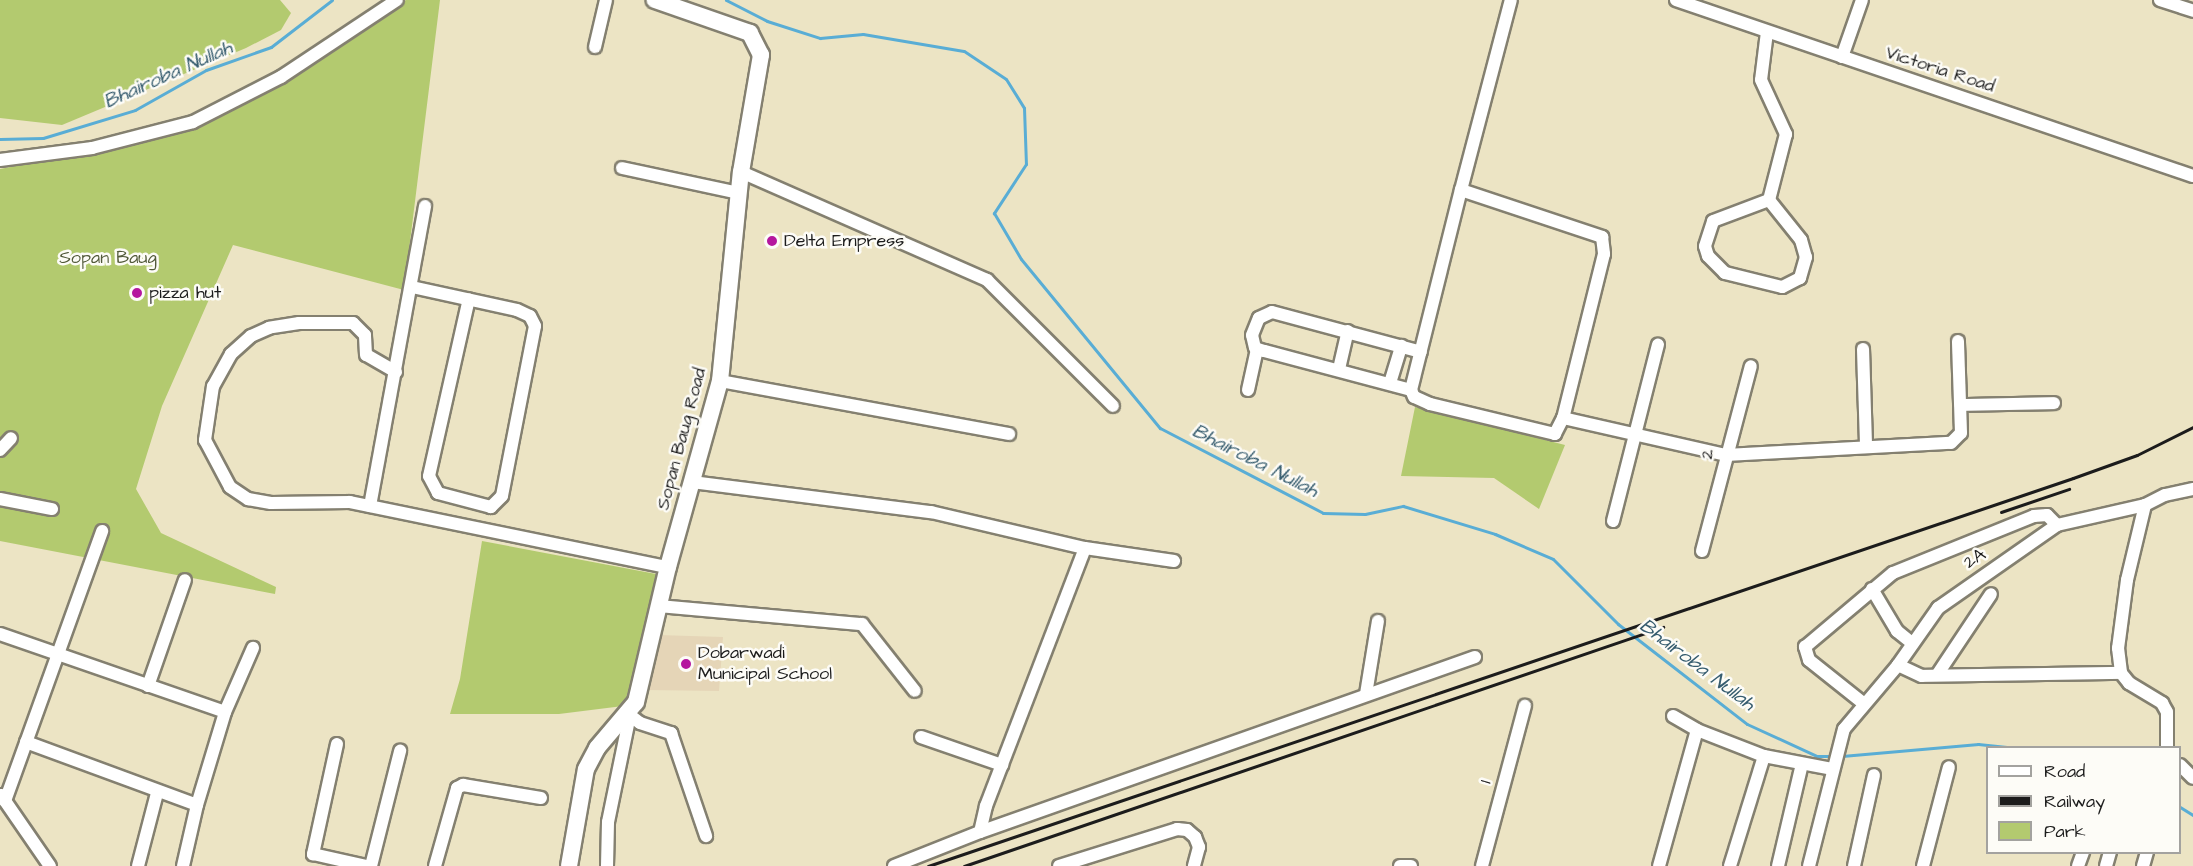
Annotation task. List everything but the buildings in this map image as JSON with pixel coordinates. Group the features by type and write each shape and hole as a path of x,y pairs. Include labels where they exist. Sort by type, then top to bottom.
{"street":[{"path":"0,160 92,148 193,122 280,77 397,0"},
{"path":"595,47 606,0"},
{"name":"Sopan Baug Road","path":"569,866 586,769 597,748 631,713 668,567 720,381 741,172 761,55 759,44 750,33 655,0"},
{"path":"1411,390 1511,0"},
{"name":"Victoria Road","path":"1676,0 2193,176"},
{"path":"1842,57 1862,0"},
{"path":"2160,0 2193,11"},
{"path":"1767,32 1761,80 1786,134 1769,200"},
{"path":"622,168 739,193"},
{"path":"741,172 987,280 1113,406"},
{"path":"1257,349 1390,383 1411,390 1422,402 1550,435 1559,431 1604,254 1602,237 1461,190"},
{"path":"1769,200 1801,240 1806,257 1800,279 1789,286 1773,287 1725,273 1708,256 1705,246 1713,220 1769,200"},
{"path":"370,506 412,287 425,206"},
{"path":"412,287 469,299 517,310 530,316 536,335 499,503 483,507 438,494 429,477 469,299"},
{"path":"1248,390 1257,349 1252,335 1265,313 1348,331 1420,352"},
{"path":"396,372 366,355 365,335 353,323 299,323 251,336 231,354 213,386 205,440 230,487 248,499 271,503 334,501 370,506 668,567"},
{"path":"1339,369 1348,331"},
{"path":"1563,418 1726,456 1952,442 1961,433 1958,341"},
{"path":"1613,521 1658,345"},
{"path":"1390,383 1401,346"},
{"path":"1863,349 1866,447"},
{"name":"2","path":"1702,551 1751,366"},
{"path":"720,381 1008,434"},
{"path":"1961,405 2054,403"},
{"path":"0,450 11,438"},
{"path":"692,482 931,512 1085,548 1174,561"},
{"name":"2A","path":"1809,866 1844,729 1898,665 1912,643 1947,601 2057,525 2145,506 2165,495 2193,489"},
{"path":"0,499 52,508"},
{"path":"460,524 466,502"},
{"path":"2145,506 2121,617 2121,673 2129,683 2162,703 2168,723 2167,746"},
{"path":"1863,704 1809,660 1804,650 1893,573 2034,516 2047,515 2057,525"},
{"path":"50,866 3,797 26,742 102,531"},
{"path":"980,832 1002,765 1085,548"},
{"path":"147,686 185,580"},
{"path":"1872,589 1897,631 1912,643"},
{"path":"1937,675 1991,594"},
{"path":"659,606 862,624 915,691"},
{"path":"1366,694 1378,621"},
{"path":"0,634 225,712"},
{"path":"183,866 196,806 225,712 254,648"},
{"path":"894,866 980,832 1475,657"},
{"path":"1898,665 1914,675 2121,673"},
{"name":"1","path":"1482,866 1525,706"},
{"path":"631,713 640,723 671,732 706,836"},
{"path":"607,866 608,822 631,713"},
{"path":"1673,716 1697,730 1764,756 1802,764 1833,766"},
{"path":"1659,866 1697,730"},
{"path":"921,737 1002,765"},
{"path":"26,742 196,806"},
{"path":"337,744 313,854 366,866"},
{"path":"371,866 400,751"},
{"path":"1730,866 1764,756"},
{"path":"1778,866 1802,764"},
{"path":"2181,766 2193,778"},
{"path":"1923,866 1949,768"},
{"path":"1854,866 1874,775"},
{"path":"435,866 457,788 463,785 541,798"},
{"path":"138,866 157,793"},
{"path":"1059,866 1177,829 1187,830 1195,837 1199,847 1194,866"},
{"path":"1400,866 1411,866"}],"shaded area":[{"name":"Dobarwadi Municipal School","path":"658,635 723,637 719,691 646,690"}],"green space":[{"path":"0,0 280,0 291,13 281,30 246,48 62,125 0,118"},
{"name":"Sopan Baug","path":"406,0 440,0 404,290 233,245 162,406 136,489 161,533 276,587 275,594 0,541 0,169 102,149 198,122 302,71"},
{"path":"1415,407 1565,445 1539,509 1494,478 1401,476"},
{"path":"482,541 656,574 628,701 623,706 559,714 450,714 460,679"}],"waterway":[{"name":"Bhairoba Nullah","path":"0,139 43,138 135,110 206,70 271,47 332,0"},
{"name":"Bhairoba Nullah","path":"726,0 767,21 820,38 863,34 964,51 1006,79 1024,108 1026,164 994,213 1021,259 1160,428 1323,513 1365,514 1403,506 1495,534 1553,559 1618,624 1747,724 1817,756 1832,756"},
{"name":"Bhairoba Nullah","path":"1842,756 1978,744 1996,746"},
{"name":"Bhairoba Nullah","path":"2181,808 2193,815"}],"railway":[{"path":"928,866 2073,478 2137,455 2193,427"},
{"path":"2001,512 2069,489"},
{"path":"964,866 1663,627"}],"place":[{"name":"Delta Empress","path":"772,241"},
{"name":"pizza hut","path":"137,293"},
{"name":"Dobarwadi Municipal School","path":"686,664"}]}
